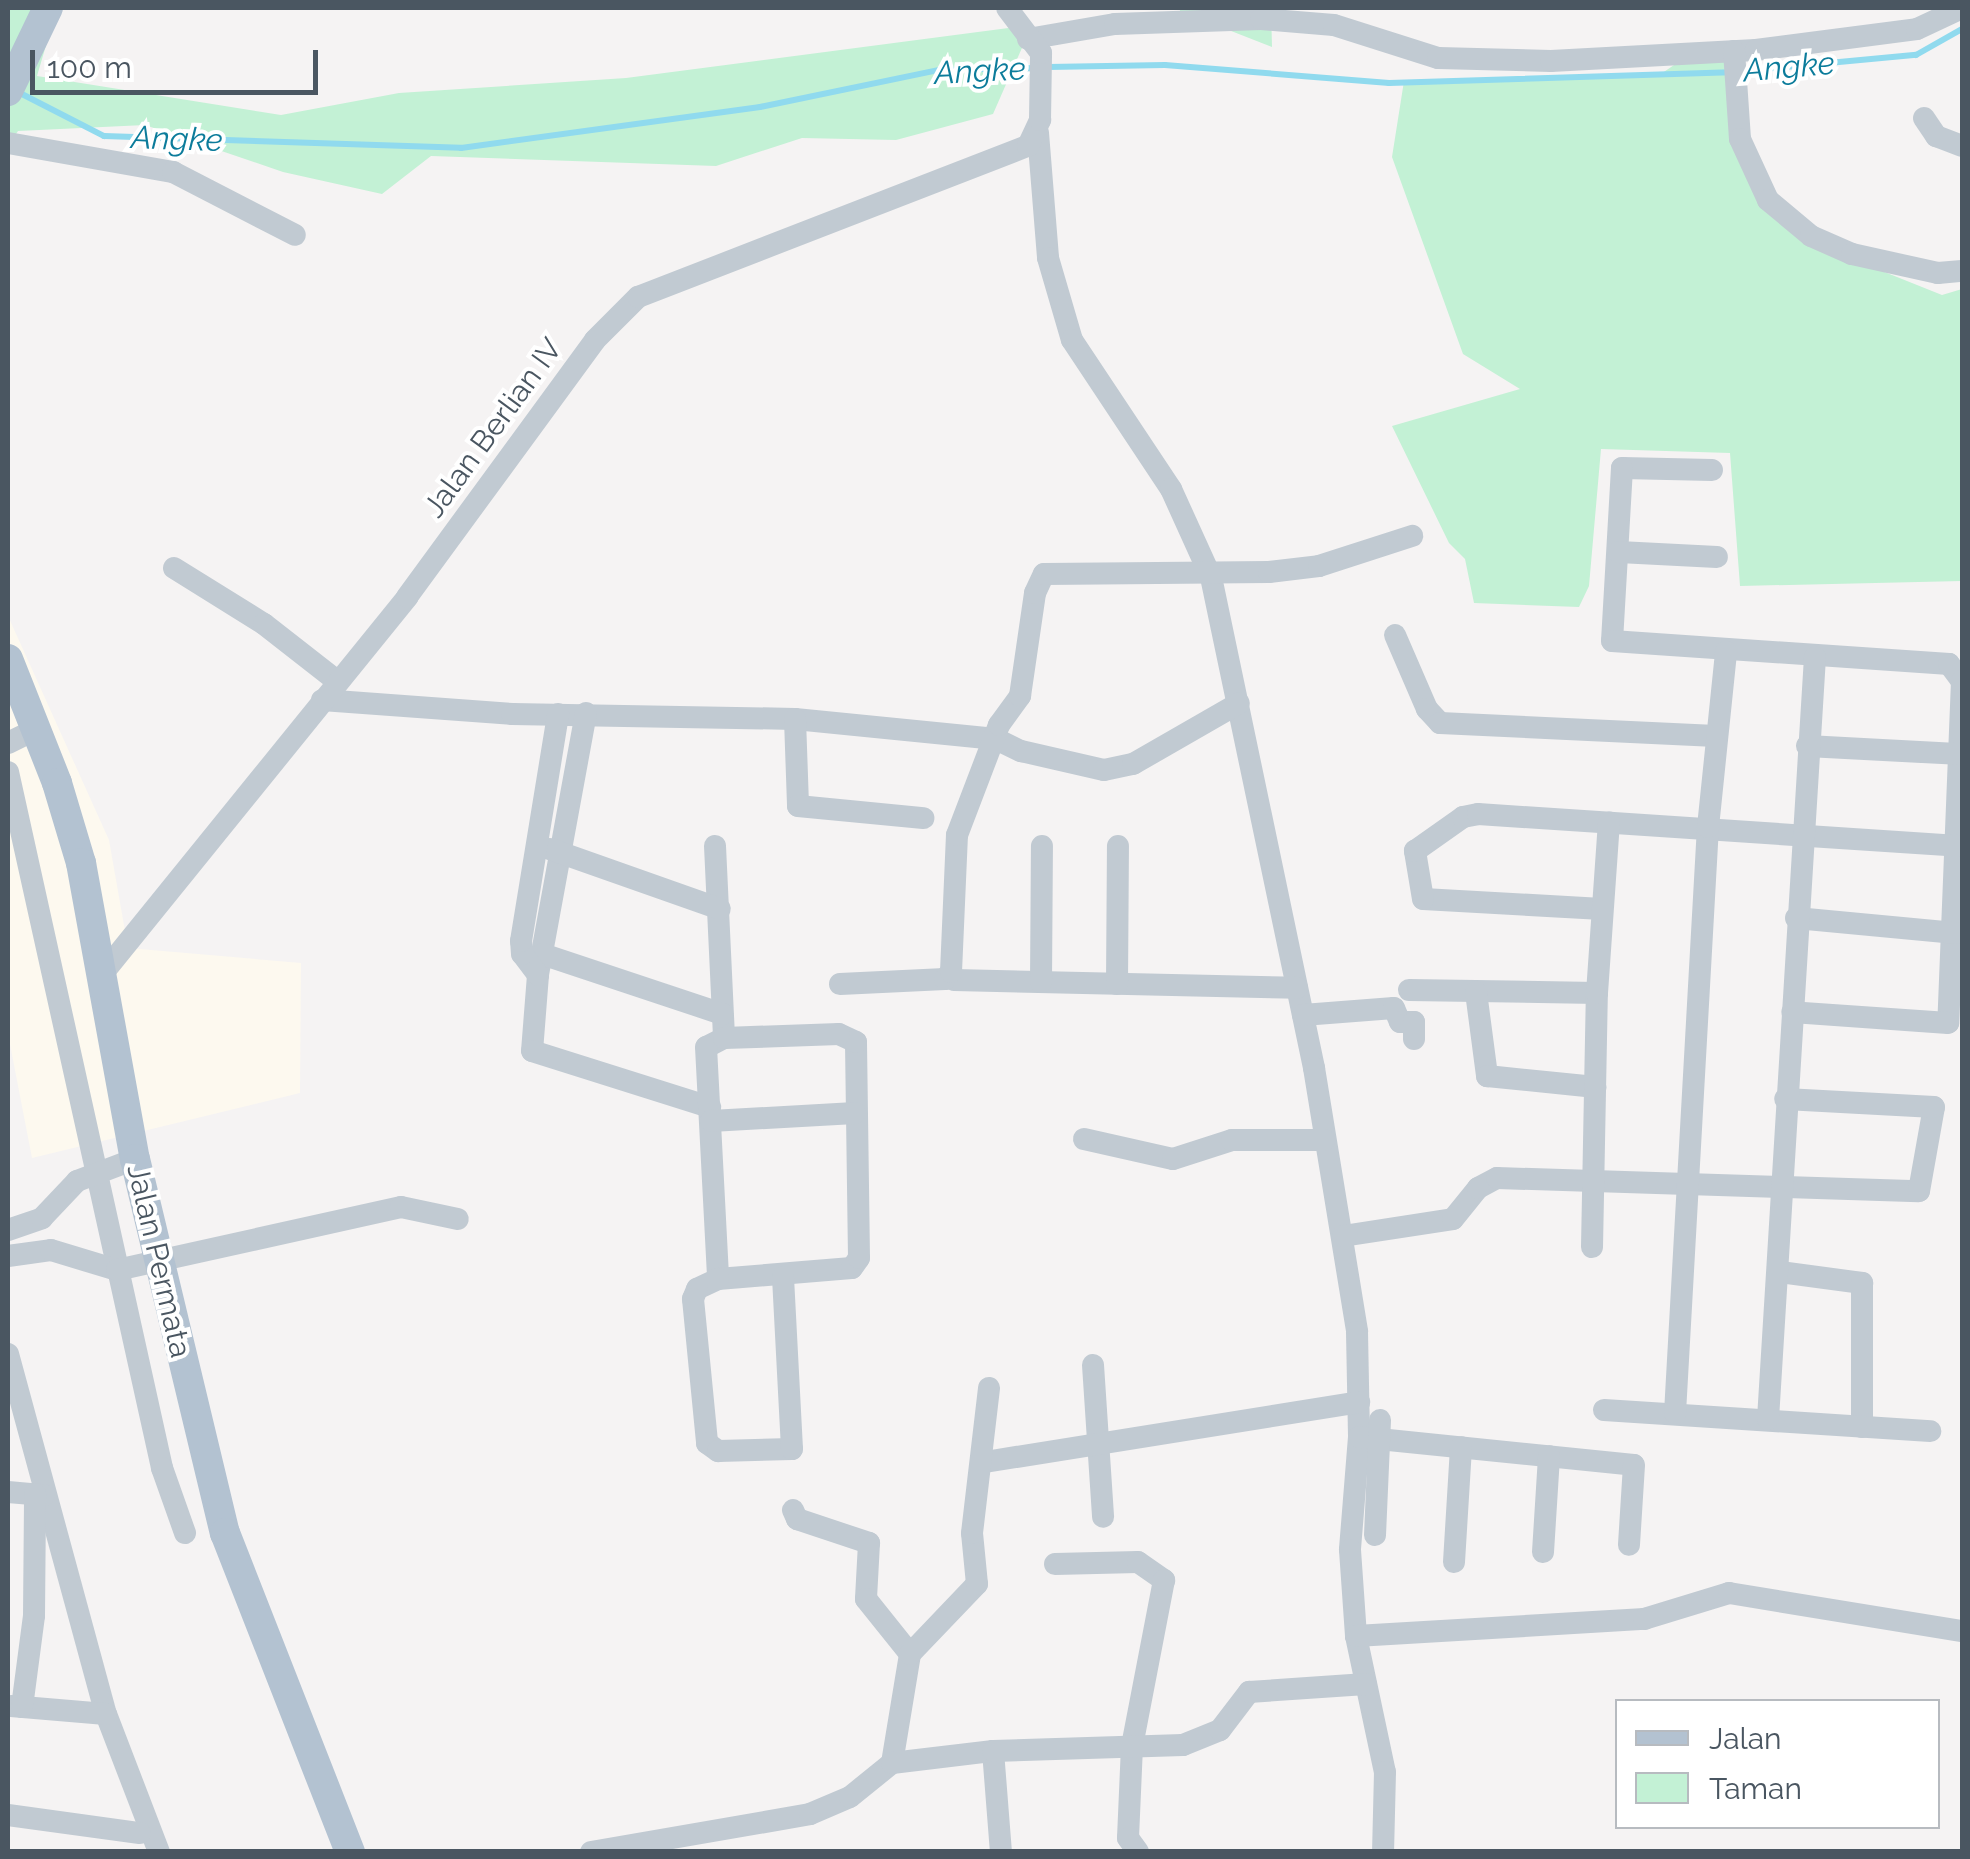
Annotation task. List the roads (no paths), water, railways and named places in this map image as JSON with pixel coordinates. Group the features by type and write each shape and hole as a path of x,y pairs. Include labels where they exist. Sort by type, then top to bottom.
{"main road":[{"path":"11,82 48,8"},
{"name":"Jalan Permata","path":"8,659 71,827 113,1025 136,1158 225,1533 350,1852"}],"street":[{"path":"1007,8 1035,46 1048,258 1072,340 1171,489 1211,577 1303,1015 1343,1236 1358,1332 1359,1402 1373,1432 1374,1536"},
{"path":"1035,46 1114,24 1261,19 1334,25 1469,62 1734,60 1917,30 1962,8"},
{"path":"1734,60 1745,153 1768,200 1786,216 1852,254 1938,274 1962,271"},
{"path":"1924,118 1936,136 1962,146"},
{"name":"Jalan Berlian IV","path":"102,972 337,681 595,340 638,297 1018,154 1038,133"},
{"path":"8,143 140,162 295,235"},
{"path":"1712,470 1622,468 1612,641 1956,666 1962,681 1960,845 1948,1023 1792,1012"},
{"path":"840,984 944,978 951,972 957,835 996,739 1020,696 1035,593 1044,574 1211,577 1319,566 1412,536"},
{"path":"1619,552 1717,557"},
{"path":"174,568 264,624 337,681"},
{"path":"1396,635 1427,709 1440,723 1716,736"},
{"path":"1675,1413 1708,828 1726,652"},
{"path":"1768,1419 1780,1272 1785,1099 1801,832 1815,656"},
{"path":"322,700 558,714 795,719 996,739 1021,751 1119,768 1239,703"},
{"path":"586,713 540,965 530,1043 536,1056 711,1114 855,1113"},
{"path":"558,714 522,954 540,965 723,1026 848,1034 856,1042 856,1264 783,1277 718,1279 697,1288 692,1299 707,1442 718,1452 792,1449 783,1277"},
{"path":"795,719 798,806 923,818"},
{"path":"8,742 37,729"},
{"path":"1807,746 1962,754"},
{"path":"8,772 162,1468 185,1532"},
{"path":"1602,909 1423,899 1415,851 1471,815 1801,832 1960,845"},
{"path":"1592,1247 1597,994 1609,822"},
{"path":"968,845 960,981 1297,988"},
{"path":"536,846 720,908"},
{"path":"715,846 723,1026 706,1047 718,1279"},
{"path":"1041,982 1042,846"},
{"path":"1117,984 1118,846"},
{"path":"1796,918 1955,933"},
{"path":"1410,990 1597,994"},
{"path":"1476,992 1487,1076 1595,1087"},
{"path":"1303,1015 1394,1008 1400,1022 1414,1022 1414,1039"},
{"path":"66,1023 113,1025"},
{"path":"1343,1236 1454,1219 1478,1188 1497,1178 1593,1177 1781,1190 1913,1194 1922,1185 1934,1107 1785,1099"},
{"path":"1084,1138 1174,1159 1232,1140 1324,1140"},
{"path":"8,1230 42,1218 60,1194 136,1158"},
{"path":"8,1256 51,1250 117,1270 160,1266 401,1207 458,1220"},
{"path":"1780,1272 1862,1282 1862,1427"},
{"path":"8,1354 12,1390 39,1494 106,1714 159,1852"},
{"path":"1093,1365 1102,1447 1103,1517"},
{"path":"892,1763 910,1654 976,1584 972,1533 985,1462 981,1448 989,1388"},
{"path":"985,1462 1102,1447 1359,1402"},
{"path":"1604,1410 1930,1432"},
{"path":"1373,1432 1461,1447 1634,1465 1629,1544"},
{"path":"1373,1432 1350,1550 1356,1636 1385,1772 1383,1852"},
{"path":"1454,1562 1461,1447"},
{"path":"1543,1552 1549,1456"},
{"path":"8,1492 39,1494"},
{"path":"39,1494 34,1616 15,1706 106,1714"},
{"path":"793,1510 797,1518 870,1543 866,1599 910,1654"},
{"path":"1054,1564 1138,1562 1164,1580 1132,1746 1128,1838 1138,1852"},
{"path":"1356,1636 1644,1620 1729,1594 1962,1632"},
{"path":"591,1852 810,1814 850,1797 892,1763 994,1751 1183,1745 1211,1735 1249,1692 1366,1684"},
{"path":"994,1751 1001,1852"},
{"path":"8,1815 139,1842 140,1802"}],"waterway":[{"name":"Angke","path":"1742,71 1916,55 1962,29"},
{"name":"Angke","path":"1048,67 1165,65 1389,83 1730,72"},
{"name":"Angke","path":"16,91 104,136 461,148 760,107 939,70 1036,68"}]}
